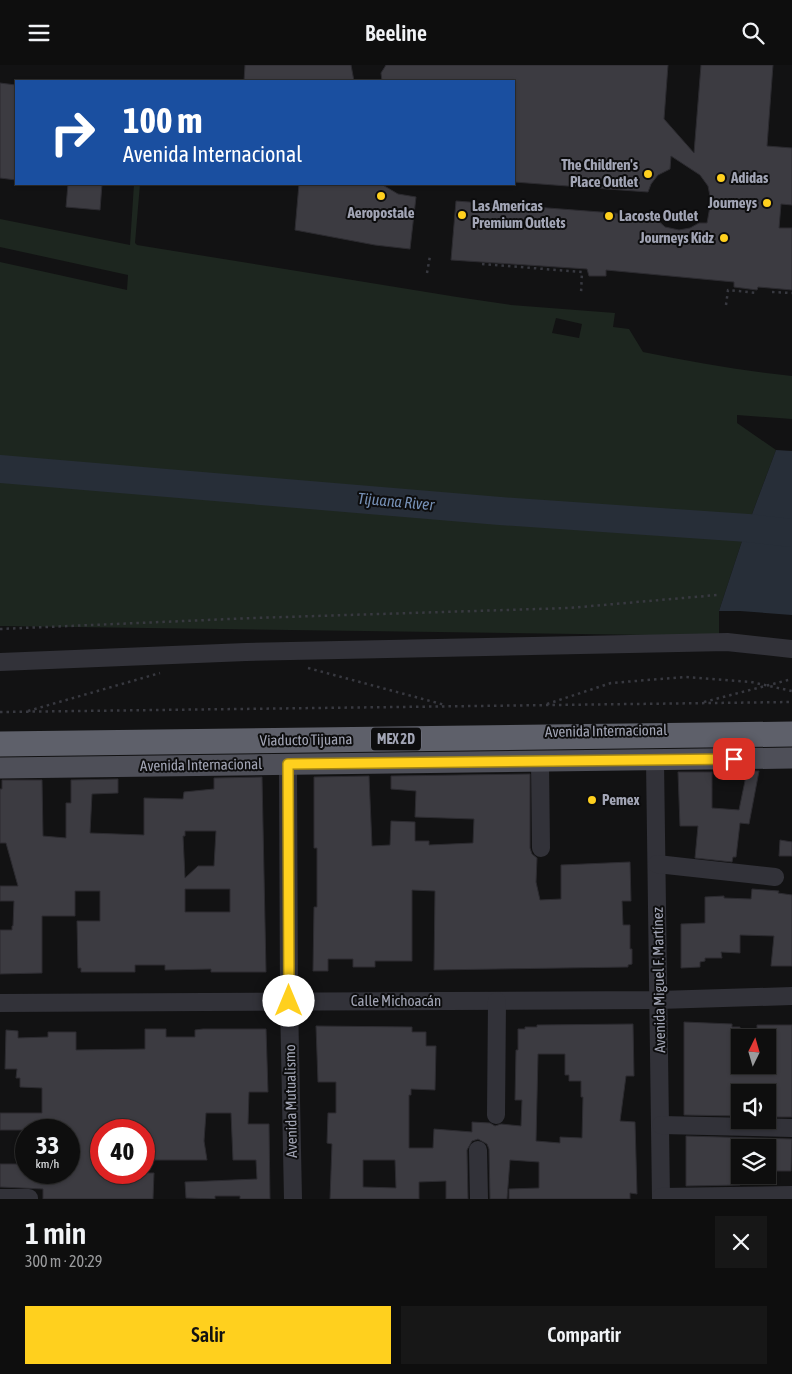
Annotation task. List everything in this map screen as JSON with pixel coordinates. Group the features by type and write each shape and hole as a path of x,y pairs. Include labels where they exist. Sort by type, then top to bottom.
{"highway":[{"name":"Avenida Internacional","path":"0,738 792,729"},
{"name":"Viaducto Tijuana","path":"0,744 792,734"},
{"name":"Viaducto Tijuana","path":"0,751 792,743"},
{"name":"Avenida Internacional","path":"0,757 792,749"}],"main road":[{"name":"Avenida Internacional","path":"0,768 792,758"}],"street":[{"path":"0,662 255,651 727,642 792,649"},
{"name":"Avenida Miguel F. Martínez","path":"655,761 661,1198"},
{"path":"540,762 541,848"},
{"name":"Avenida Mutualismo","path":"288,764 289,1001 293,1199"},
{"path":"657,864 775,877"},
{"name":"Calle Michoacán","path":"0,1003 659,1000 792,996"},
{"path":"496,1115 497,1001"},
{"path":"661,1125 792,1129"},
{"path":"478,1150 479,1199"},
{"path":"661,1198 792,1195"},
{"path":"0,1198 29,1198"}],"path":[{"path":"427,273 430,256"},
{"path":"482,264 582,272 581,294"},
{"path":"726,305 728,291 757,293"},
{"path":"772,291 792,293"},
{"path":"0,629 569,608 717,595"},
{"path":"304,667 448,706"},
{"path":"25,712 165,671"},
{"path":"543,705 611,683 685,677 751,681 792,691"},
{"path":"700,703 792,679"},
{"path":"0,712 792,702"}],"shaded area":[{"path":"134,185 140,185 135,243 137,245 511,305 615,313 613,327 629,329 643,352 755,372 792,376 792,419 737,415 737,423 776,450 742,541 719,611 719,636 0,626 0,262 127,290 128,275 0,247 0,219 130,245","holes":["556,318 582,324 579,338 552,333"]},
{"path":"776,450 792,451 792,615 719,611 742,541"}],"building":[{"path":"245,65 351,65 354,80 244,80"},
{"path":"386,65 668,65 664,119 694,153 701,65 773,65 767,146 792,148 792,205 781,204 779,228 792,228 792,290 758,287 757,290 734,287 734,282 606,270 606,276 589,276 587,269 451,260 456,201 653,216 665,227 679,230 690,228 699,223 707,223 711,201 708,186 700,175 671,156 670,169 658,175 648,192 515,182 515,80 382,80 381,73"},
{"path":"0,83 15,85 15,180 0,178"},
{"path":"68,185 102,185 100,210 66,207"},
{"path":"299,185 383,185 398,194 416,197 410,249 375,245 295,230"},
{"path":"747,771 759,771 749,824 740,823 736,857 733,857 732,862 695,858 698,826 680,826 678,772 712,772 712,808 739,810"},
{"path":"530,774 530,848 532,854 537,858 536,882 540,900 561,899 561,865 630,862 631,901 622,901 623,925 630,925 632,964 628,965 628,967 434,970 435,891 412,890 412,961 375,961 375,967 353,967 353,959 328,959 328,971 313,971 314,907 317,907 317,848 314,848 314,777 369,776 372,846 390,845 391,821 415,822 415,841 429,841 429,845 473,843 474,819 415,817 416,791 391,789 391,776"},
{"path":"262,777 266,972 211,972 211,969 165,970 165,965 135,965 135,972 81,972 81,968 78,968 77,921 100,921 100,891 75,891 75,916 42,916 42,973 0,974 0,930 12,930 14,901 0,901 0,886 18,886 6,843 0,843 0,789 2,789 2,780 42,780 43,836 66,838 66,803 71,803 71,780 118,779 118,793 92,794 90,833 144,835 144,798 183,799 184,792 214,789 214,778","holes":["185,831 216,831 214,866 198,866 185,878 183,836 185,836","185,889 230,889 230,912 185,912"]},
{"path":"780,840 792,842 792,856 779,856"},
{"path":"752,889 779,891 778,893 792,895 792,966 771,966 774,936 740,935 740,953 721,952 722,958 705,958 705,961 700,962 700,967 681,968 681,924 705,923 705,897 724,896 724,898 751,899"},
{"path":"684,1022 732,1024 732,1027 740,1027 740,1029 731,1029 731,1074 776,1074 776,1029 757,1029 757,1025 792,1025 792,1117 776,1117 776,1084 731,1084 731,1116 684,1115"},
{"path":"633,1024 634,1076 626,1076 620,1121 635,1122 637,1194 630,1193 630,1199 509,1199 509,1189 539,1188 539,1162 510,1160 507,1199 490,1199 489,1149 487,1144 478,1139 472,1141 467,1150 468,1199 446,1199 446,1181 419,1182 419,1199 330,1199 332,1144 327,1143 328,1113 336,1113 336,1082 318,1082 316,1026 412,1027 412,1032 426,1032 426,1046 436,1046 435,1090 411,1089 411,1095 409,1095 409,1148 433,1148 434,1129 472,1132 472,1122 490,1123 495,1126 501,1124 521,1126 522,1100 515,1100 518,1029 537,1027 537,1025","holes":["538,1054 565,1054 565,1075 569,1075 569,1081 581,1081 581,1097 583,1097 582,1138 560,1137 560,1143 536,1141","363,1160 395,1160 396,1188 363,1187"]},
{"path":"145,1029 166,1029 166,1037 195,1037 195,1030 203,1029 266,1029 268,1092 249,1092 248,1124 269,1124 270,1199 240,1199 240,1196 215,1196 215,1199 186,1198 185,1182 257,1179 256,1160 233,1160 231,1113 206,1113 204,1141 207,1160 155,1160 155,1119 90,1119 90,1184 154,1184 153,1199 43,1199 43,1189 0,1187 0,1164 15,1164 15,1184 80,1184 80,1119 15,1119 15,1130 0,1130 0,1113 42,1113 42,1088 20,1087 20,1078 16,1078 17,1069 5,1069 6,1030 18,1031 18,1038 48,1037 48,1032 76,1032 76,1050 145,1049"},
{"path":"686,1136 792,1139 791,1171 776,1171 776,1139 731,1139 731,1184 740,1185 686,1186"}],"waterway":[{"name":"Tijuana River","path":"0,469 500,511 748,528 792,533"}],"place":[{"name":"The Children's Place Outlet","path":"648,174"},
{"name":"Adidas","path":"721,178"},
{"name":"Aeropostale","path":"381,196"},
{"name":"Journeys","path":"767,203"},
{"name":"Las Americas Premium Outlets","path":"462,215"},
{"name":"Lacoste Outlet","path":"609,216"},
{"name":"Journeys Kidz","path":"724,238"},
{"name":"Pemex","path":"592,800"}],"route":[{"path":"289,1001 288,764 734,759"}]}
